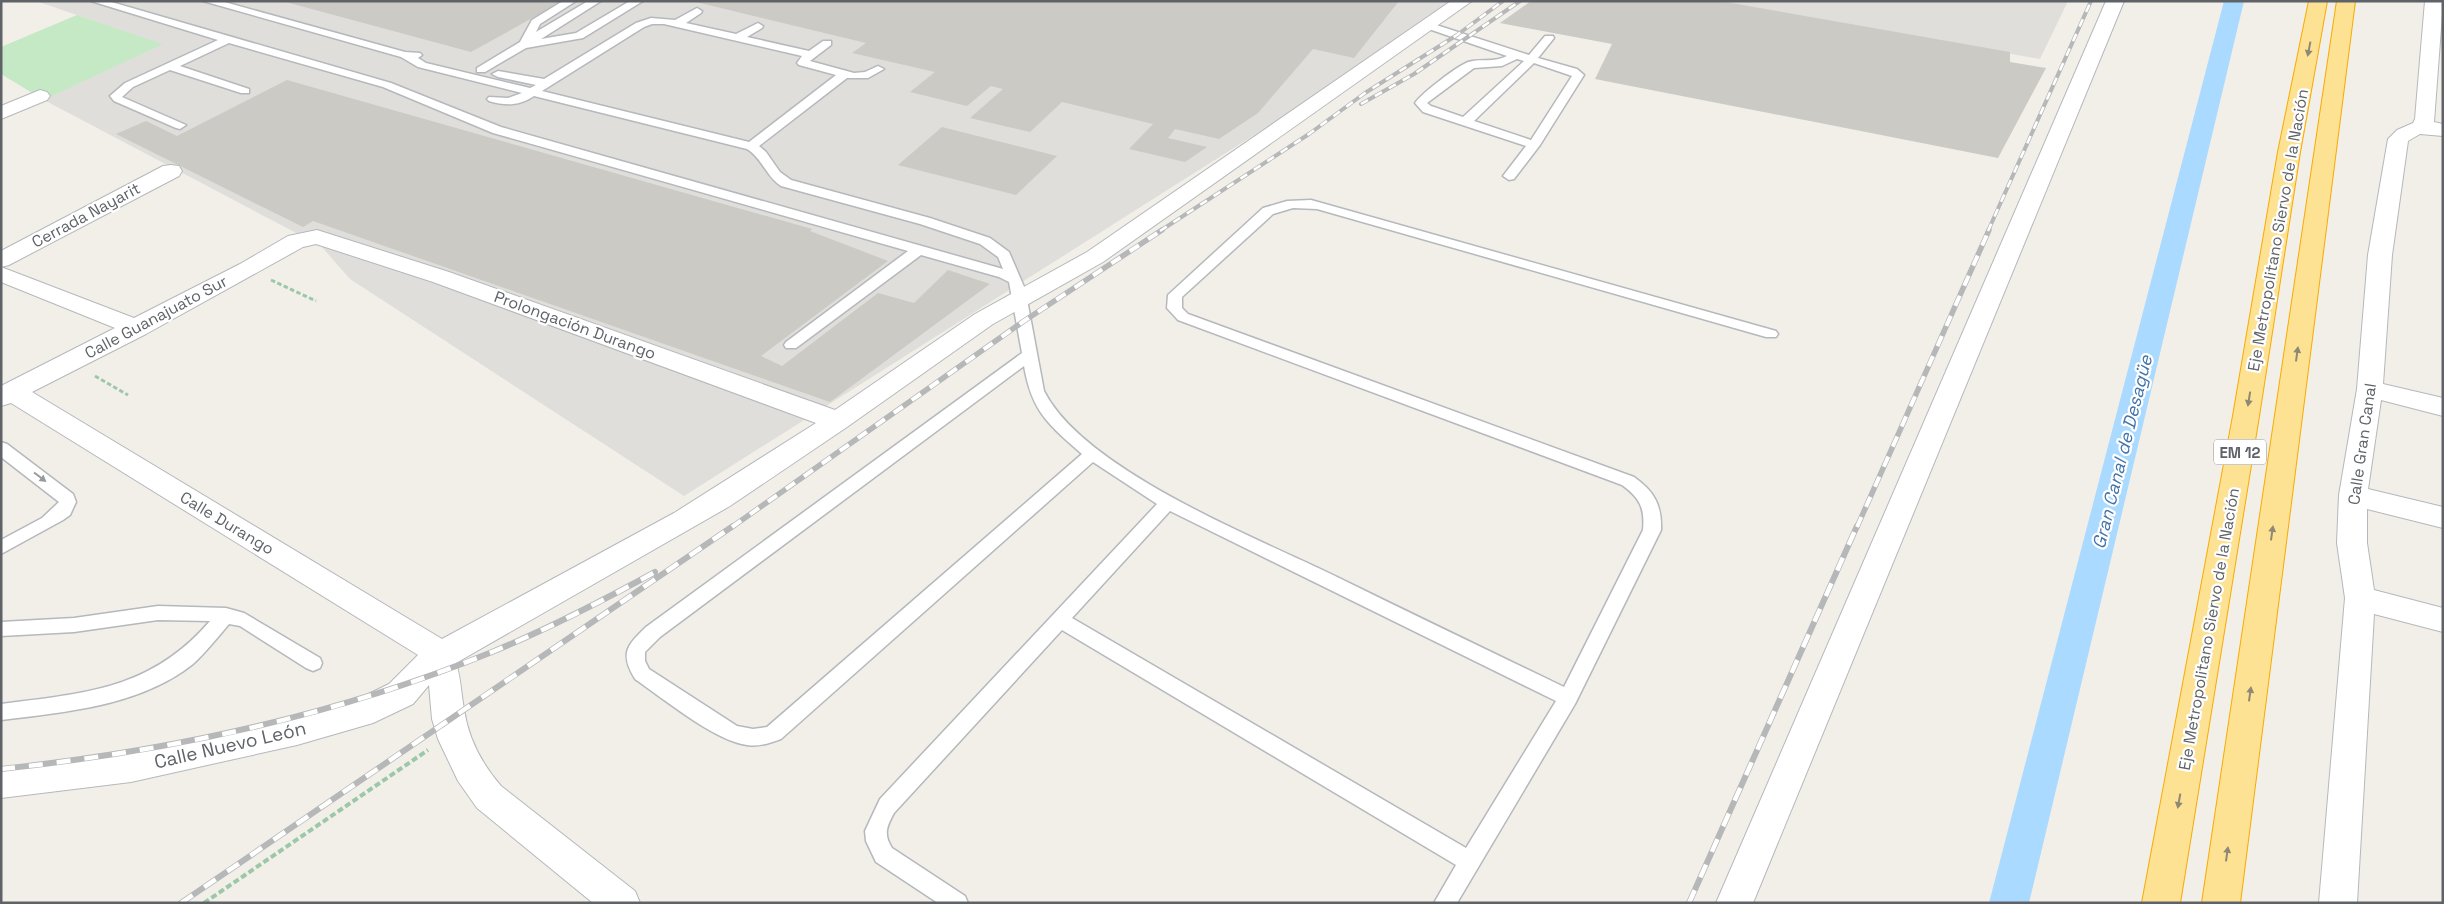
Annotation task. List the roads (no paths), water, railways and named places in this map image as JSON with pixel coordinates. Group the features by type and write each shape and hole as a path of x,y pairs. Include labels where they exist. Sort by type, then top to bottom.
{"highway":[{"name":"Eje Metropolitano Siervo de la Nación","path":"2161,903 2245,426 2290,152 2318,1"},
{"name":"Eje Metropolitano Siervo de la Nación","path":"2221,903 2346,1"}],"street":[{"name":"Calle Nuevo León","path":"1,783 131,767 297,731 361,713 401,694 425,667 439,658 520,610 684,521 838,421 984,319 1017,289 1095,257 1463,1"},
{"path":"1734,903 2050,162 2115,1"},
{"name":"Calle Gran Canal","path":"2432,128 2425,119 2434,1"},
{"path":"1,113 40,96"},
{"name":"Calle Gran Canal","path":"2338,903 2360,598 2352,543 2353,495 2370,389 2380,255 2398,139 2408,131 2432,128"},
{"name":"Cerrada Nayarit","path":"1,260 171,171"},
{"name":"Calle Guanajuato Sur","path":"7,395 248,269 296,241 310,237"},
{"name":"Prolongación Durango","path":"310,237 323,237 441,277 838,421"},
{"path":"1,274 137,328"},
{"path":"2370,389 2443,407"},
{"name":"Calle Durango","path":"7,395 429,646 439,658"},
{"path":"2353,495 2443,518"},
{"path":"2360,598 2443,620"},
{"path":"439,658 444,671 449,719 471,773 489,797 622,903"}],"lane":[{"path":"96,1 387,85 506,133 993,270 1017,289"},
{"path":"208,1 405,55 432,58 545,84"},
{"path":"524,45 536,22 570,1"},
{"path":"481,70 596,1"},
{"path":"524,45 579,36 638,1"},
{"path":"676,24 697,11"},
{"path":"493,99 512,102 532,93 640,25 657,20 811,55"},
{"path":"1427,25 1516,55 1573,71 1578,76 1534,145 1508,176"},
{"path":"738,38 758,26"},
{"path":"1465,122 1532,60 1549,38"},
{"path":"180,125 118,99 116,96 122,89 226,40"},
{"path":"828,43 804,61 805,64 844,74 864,76 878,69"},
{"path":"405,55 422,65 751,146 761,151 772,172 786,183 925,221 990,244 1004,255 1017,289 1036,391 1044,407 1055,421 1092,454 1168,503 1568,698"},
{"path":"1516,55 1502,63 1471,65 1422,101 1422,105 1465,122 1534,145"},
{"path":"169,66 245,91"},
{"path":"751,146 844,74"},
{"path":"1445,903 1568,698 1652,530 1654,516 1651,502 1644,491 1628,481 1183,317 1174,309 1172,303 1175,295 1268,211 1279,206 1303,204 1318,205 1771,334"},
{"path":"791,346 920,249"},
{"path":"1029,355 653,632 640,644 635,654 635,664 642,674 731,733 745,738 760,738 774,733 1092,454"},
{"path":"1,448 67,498 68,502 67,506 57,516 1,548"},
{"path":"957,903 884,855 874,834 887,806 1168,503"},
{"path":"1,629 74,625 158,613 183,612 226,615 250,622 313,662"},
{"path":"1,712 93,698 122,690 160,674 181,662 201,644 226,615"},
{"path":"1060,620 1470,862"}],"waterway":[{"name":"Gran Canal de Desagüe","path":"2009,903 2234,1"}],"railway":[{"path":"1160,231 1309,134 1365,93 1457,35 1503,1"},
{"path":"1361,104 1414,74 1520,1"},
{"path":"1988,231 2091,1"},
{"path":"732,527 1024,321 1162,230"},
{"path":"1857,527 1989,230"},
{"path":"181,903 733,526"},
{"path":"1689,903 1857,526"},
{"path":"1,769 127,752 189,741 251,728 373,695 433,675 534,634 655,572"}]}
